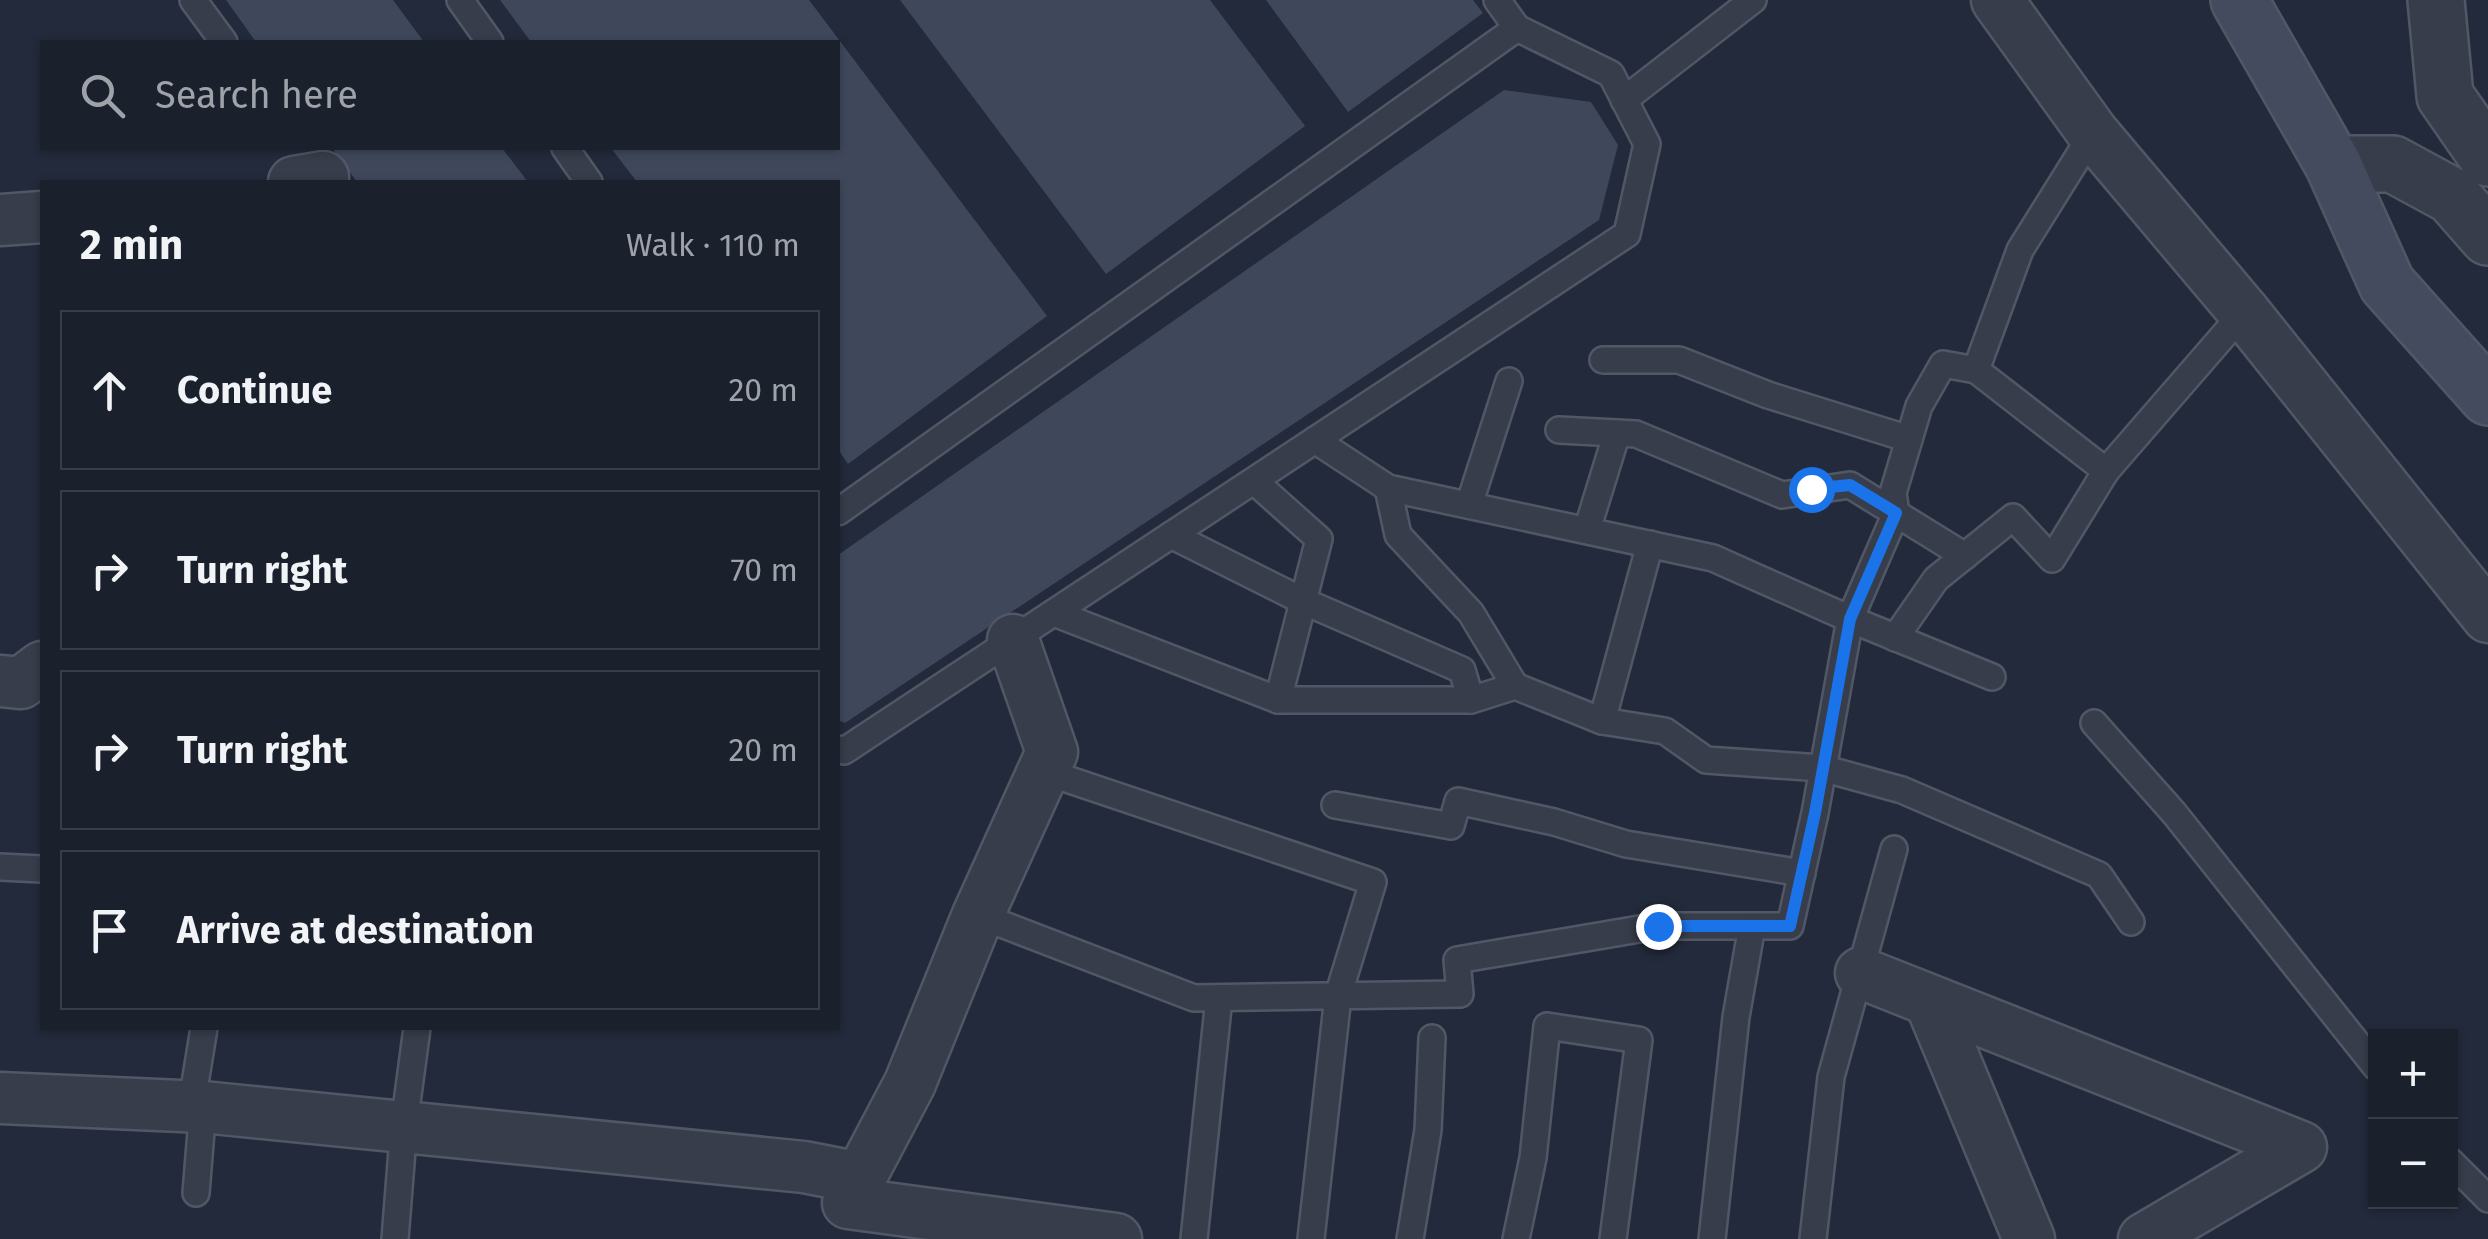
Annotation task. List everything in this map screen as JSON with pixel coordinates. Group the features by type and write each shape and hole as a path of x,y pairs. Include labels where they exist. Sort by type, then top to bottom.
{"main road":[{"path":"2239,0 2333,164 2387,284 2488,398"}],"street":[{"path":"1997,0 2093,133 2244,312 2488,617"},
{"path":"2436,0 2445,96 2488,237"},
{"path":"2394,164 2445,96"},
{"path":"2333,164 2394,164 2470,177"},
{"path":"0,220 40,218"},
{"path":"1013,640 1052,752 978,915 910,1083 848,1203 1116,1239"},
{"path":"0,681 21,682 40,668"},
{"path":"1861,973 2301,1147 2144,1239"},
{"path":"1930,1001 2028,1239"},
{"path":"0,1098 197,1107 404,1124 576,1146 804,1167 860,1178"}],"lane":[{"path":"193,0 223,40"},
{"path":"460,0 489,40"},
{"path":"840,751 844,752 1628,234 1647,144 1611,74 1517,28 1497,0"},
{"path":"1624,100 1753,0"},
{"path":"840,511 1517,28"},
{"path":"1976,370 2020,250 2093,133"},
{"path":"566,150 588,180"},
{"path":"1895,638 1936,579 2014,518 2052,559 2106,470 2244,312"},
{"path":"1603,360 1679,360 1768,395 1908,439"},
{"path":"978,915 1194,998 1460,994 1457,960 1658,926 1790,926 1850,619 1896,513 1892,493 1918,406 1943,364 1976,370 2106,470"},
{"path":"1469,505 1509,381"},
{"path":"1558,430 1636,434 1782,495 1850,485 1965,556"},
{"path":"1587,530 1617,433"},
{"path":"1314,440 1388,488 1713,558 1992,677"},
{"path":"1254,481 1319,539 1278,700"},
{"path":"1388,488 1398,534 1471,613 1515,686 1602,721 1665,731 1706,760 1822,768 1902,790 2100,875 2131,922"},
{"path":"1171,535 1303,601 1462,670 1471,700"},
{"path":"1602,721 1650,544"},
{"path":"1054,613 1278,700 1471,700 1515,686"},
{"path":"2094,722 2174,813 2368,1057"},
{"path":"1043,772 1373,882 1338,996 1311,1239"},
{"path":"1334,805 1451,826 1458,801 1554,822 1626,844 1802,873"},
{"path":"1813,1239 1831,1077 1894,849"},
{"path":"0,867 40,869"},
{"path":"1712,1239 1736,1016 1752,926"},
{"path":"1194,1239 1218,998"},
{"path":"1516,1239 1532,1158 1547,1026 1639,1040 1613,1239"},
{"path":"196,1193 197,1107 204,1030"},
{"path":"395,1239 417,1030"},
{"path":"1410,1239 1428,1130 1432,1038"},
{"path":"2458,1170 2488,1199"}],"building":[{"path":"226,0 393,0 423,40 255,40"},
{"path":"500,0 809,0 839,40 530,40"},
{"path":"900,0 1210,0 1305,126 1106,274"},
{"path":"1266,0 1473,0 1483,13 1348,112"},
{"path":"840,41 1047,316 848,464 840,452 840,180 635,180 613,150 840,150"},
{"path":"1504,90 1591,102 1618,145 1599,220 845,723 840,721 840,554"},
{"path":"333,150 504,150 526,180 356,180"}],"route":[{"path":"1658,926 1790,926 1850,619 1896,513 1850,485 1811,489"}]}
